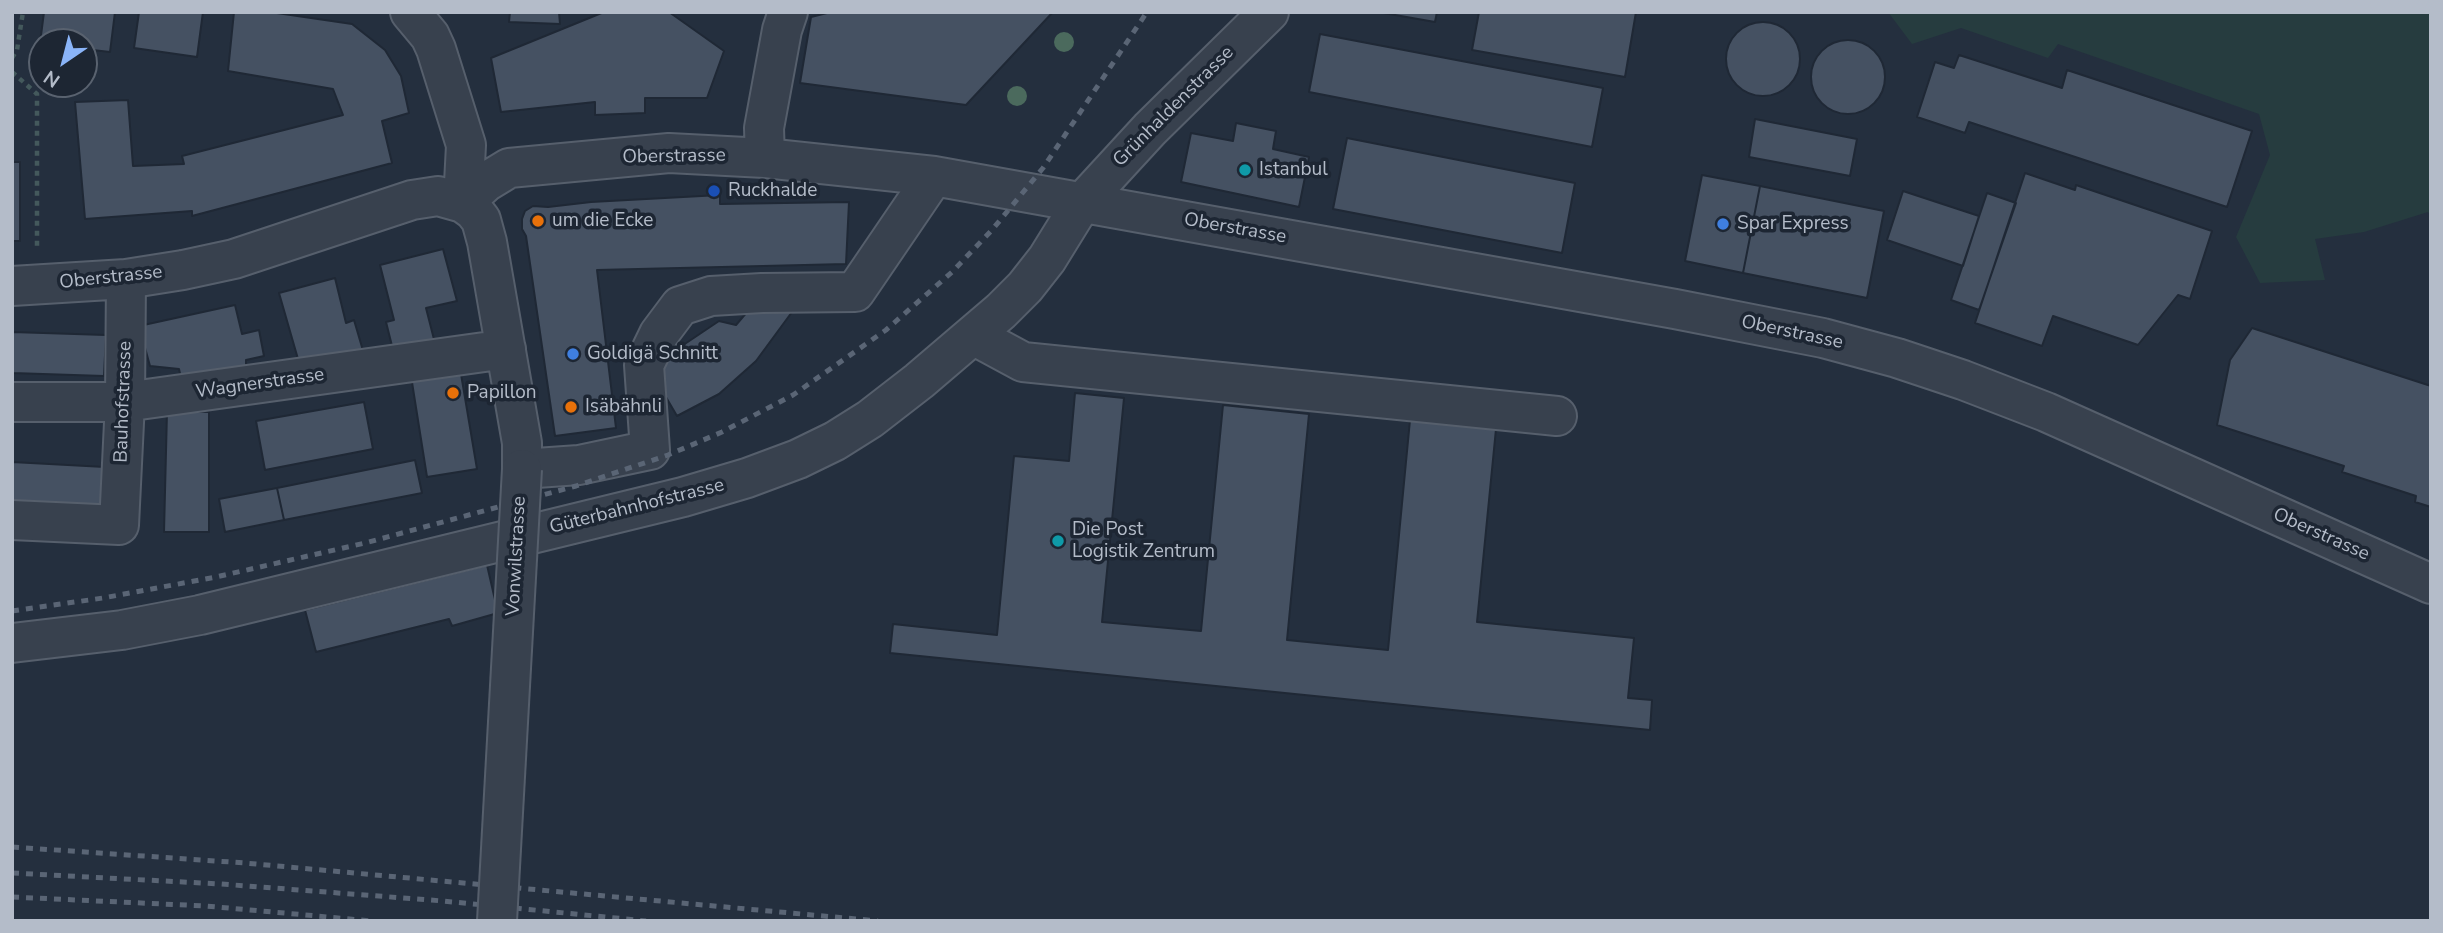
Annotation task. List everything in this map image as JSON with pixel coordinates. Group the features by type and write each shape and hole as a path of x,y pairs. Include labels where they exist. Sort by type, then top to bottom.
{"street":[{"path":"410,12 430,36 436,49 466,145 463,203"},
{"path":"765,158 765,128 782,30 788,12"},
{"name":"Grünhaldenstrasse","path":"1081,204 1150,129 1269,12"},
{"name":"Oberstrasse","path":"24,286 126,279 234,258 412,201 438,196 463,203 486,182 509,167 670,153 765,158 934,176 1675,309 1823,338 1897,358 2046,412 2431,584"},
{"path":"522,469 579,465 650,450 644,365 659,334 680,306 711,296 855,292 934,176"},
{"name":"Vonwilstrasse","path":"463,203 481,220 522,443 497,921"},
{"name":"Güterbahnhofstrasse","path":"12,643 122,630 200,615 683,497 798,459 835,441 870,419 1002,311 1047,258 1081,204"},
{"name":"Bauhofstrasse","path":"12,520 119,525 125,402 126,279"},
{"path":"973,335 1023,362 1557,416"},
{"name":"Wagnerstrasse","path":"12,402 125,402 506,349"}],"path":[{"path":"12,58 18,50 23,12"},
{"path":"12,72 37,94 24,286"}],"green space":[{"path":"1888,12 2431,12 2431,217 2428,212 2364,232 2315,239 2325,280 2260,283 2236,237 2270,155 2259,114 2058,44 2048,58 1961,28 1912,44"}],"building":[{"path":"44,12 115,12 110,52 98,51 98,28 42,28"},
{"path":"139,12 203,12 197,57 134,48"},
{"path":"234,12 270,12 352,24 385,50 401,76 409,113 382,121 392,163 192,216 192,211 85,219 75,102 128,100 133,166 184,164 182,156 343,115 333,89 228,71"},
{"path":"510,12 559,12 560,24 509,22"},
{"path":"604,12 669,12 724,51 707,98 645,98 645,113 595,115 595,102 501,112 491,58"},
{"path":"831,12 1053,12 966,105 800,83 811,17"},
{"path":"1378,12 1437,12 1435,22"},
{"path":"1479,12 1636,12 1625,77 1472,50"},
{"path":"1763,22 1777,25 1789,33 1797,45 1800,59 1797,73 1789,85 1777,93 1763,96 1749,93 1737,85 1729,73 1726,59 1729,45 1737,33 1749,25"},
{"path":"1320,34 1603,88 1592,147 1309,92"},
{"path":"1848,40 1869,46 1879,56 1885,77 1879,98 1869,108 1848,114 1827,108 1817,98 1811,77 1817,56 1827,46"},
{"path":"1959,55 2062,88 2067,70 2252,131 2227,207 1969,122 1965,133 1917,117 1935,62 1954,68"},
{"path":"1755,119 1857,139 1850,176 1749,157"},
{"name":"Istanbul","path":"1236,123 1276,131 1273,149 1309,157 1299,207 1181,182 1191,133 1233,141"},
{"path":"1347,138 1575,183 1562,253 1333,209"},
{"path":"12,162 20,162 20,241 12,241"},
{"path":"2025,173 2075,190 2076,185 2212,231 2190,299 2178,295 2138,345 2053,316 2042,346 1975,323"},
{"name":"Spar Express","path":"1702,175 1760,186 1743,273 1685,261"},
{"path":"1760,186 1884,211 1867,298 1743,273"},
{"path":"1903,191 1979,216 1963,266 1887,240"},
{"path":"1987,193 2016,203 1979,310 1951,300"},
{"path":"720,195 720,204 849,202 846,264 597,270 616,428 555,436 526,236 522,229 525,211 533,206"},
{"path":"443,249 457,301 426,308 437,351 396,362 386,322 394,320 380,265"},
{"path":"335,278 346,323 354,320 364,354 300,366 279,293"},
{"path":"769,296 792,312 756,361 719,394 677,416 649,368 719,321 736,325 753,305"},
{"path":"235,305 242,334 259,330 264,356 246,360 246,366 181,378 179,369 150,366 139,326"},
{"path":"2252,328 2431,386 2431,507 2415,502 2416,496 2342,472 2344,466 2217,425 2230,360"},
{"path":"12,332 106,335 104,376 12,373"},
{"path":"460,368 477,469 427,477 411,376"},
{"name":"Die Post Logistik Zentrum","path":"1075,393 1124,398 1102,622 1201,631 1223,405 1309,414 1287,640 1388,650 1410,420 1496,429 1477,622 1634,638 1628,698 1652,700 1650,730 890,653 893,624 997,635 1014,456 1069,461"},
{"path":"364,402 373,449 265,470 256,421"},
{"path":"167,411 209,412 209,532 164,532"},
{"path":"415,460 422,493 284,520 277,488"},
{"path":"12,462 105,467 102,508 12,503"},
{"path":"277,488 284,520 225,532 219,499"},
{"path":"487,565 498,613 452,626 449,619 316,652 305,610"}],"railway":[{"path":"12,611 103,598 216,577 365,543 576,486 668,455 722,432 793,395 886,330 952,272 992,230 1043,168 1147,12"},
{"path":"12,847 245,863 878,921"},
{"path":"12,873 221,884 443,901 646,921"},
{"path":"12,897 206,906 372,921"}],"place":[{"name":"Istanbul","path":"1245,170"},
{"name":"Ruckhalde","path":"714,191"},
{"name":"um die Ecke","path":"538,221"},
{"name":"Spar Express","path":"1723,224"},
{"name":"Goldigä Schnitt","path":"573,354"},
{"name":"Papillon","path":"453,393"},
{"name":"Isäbähnli","path":"571,407"},
{"name":"Die Post Logistik Zentrum","path":"1058,541"}]}
